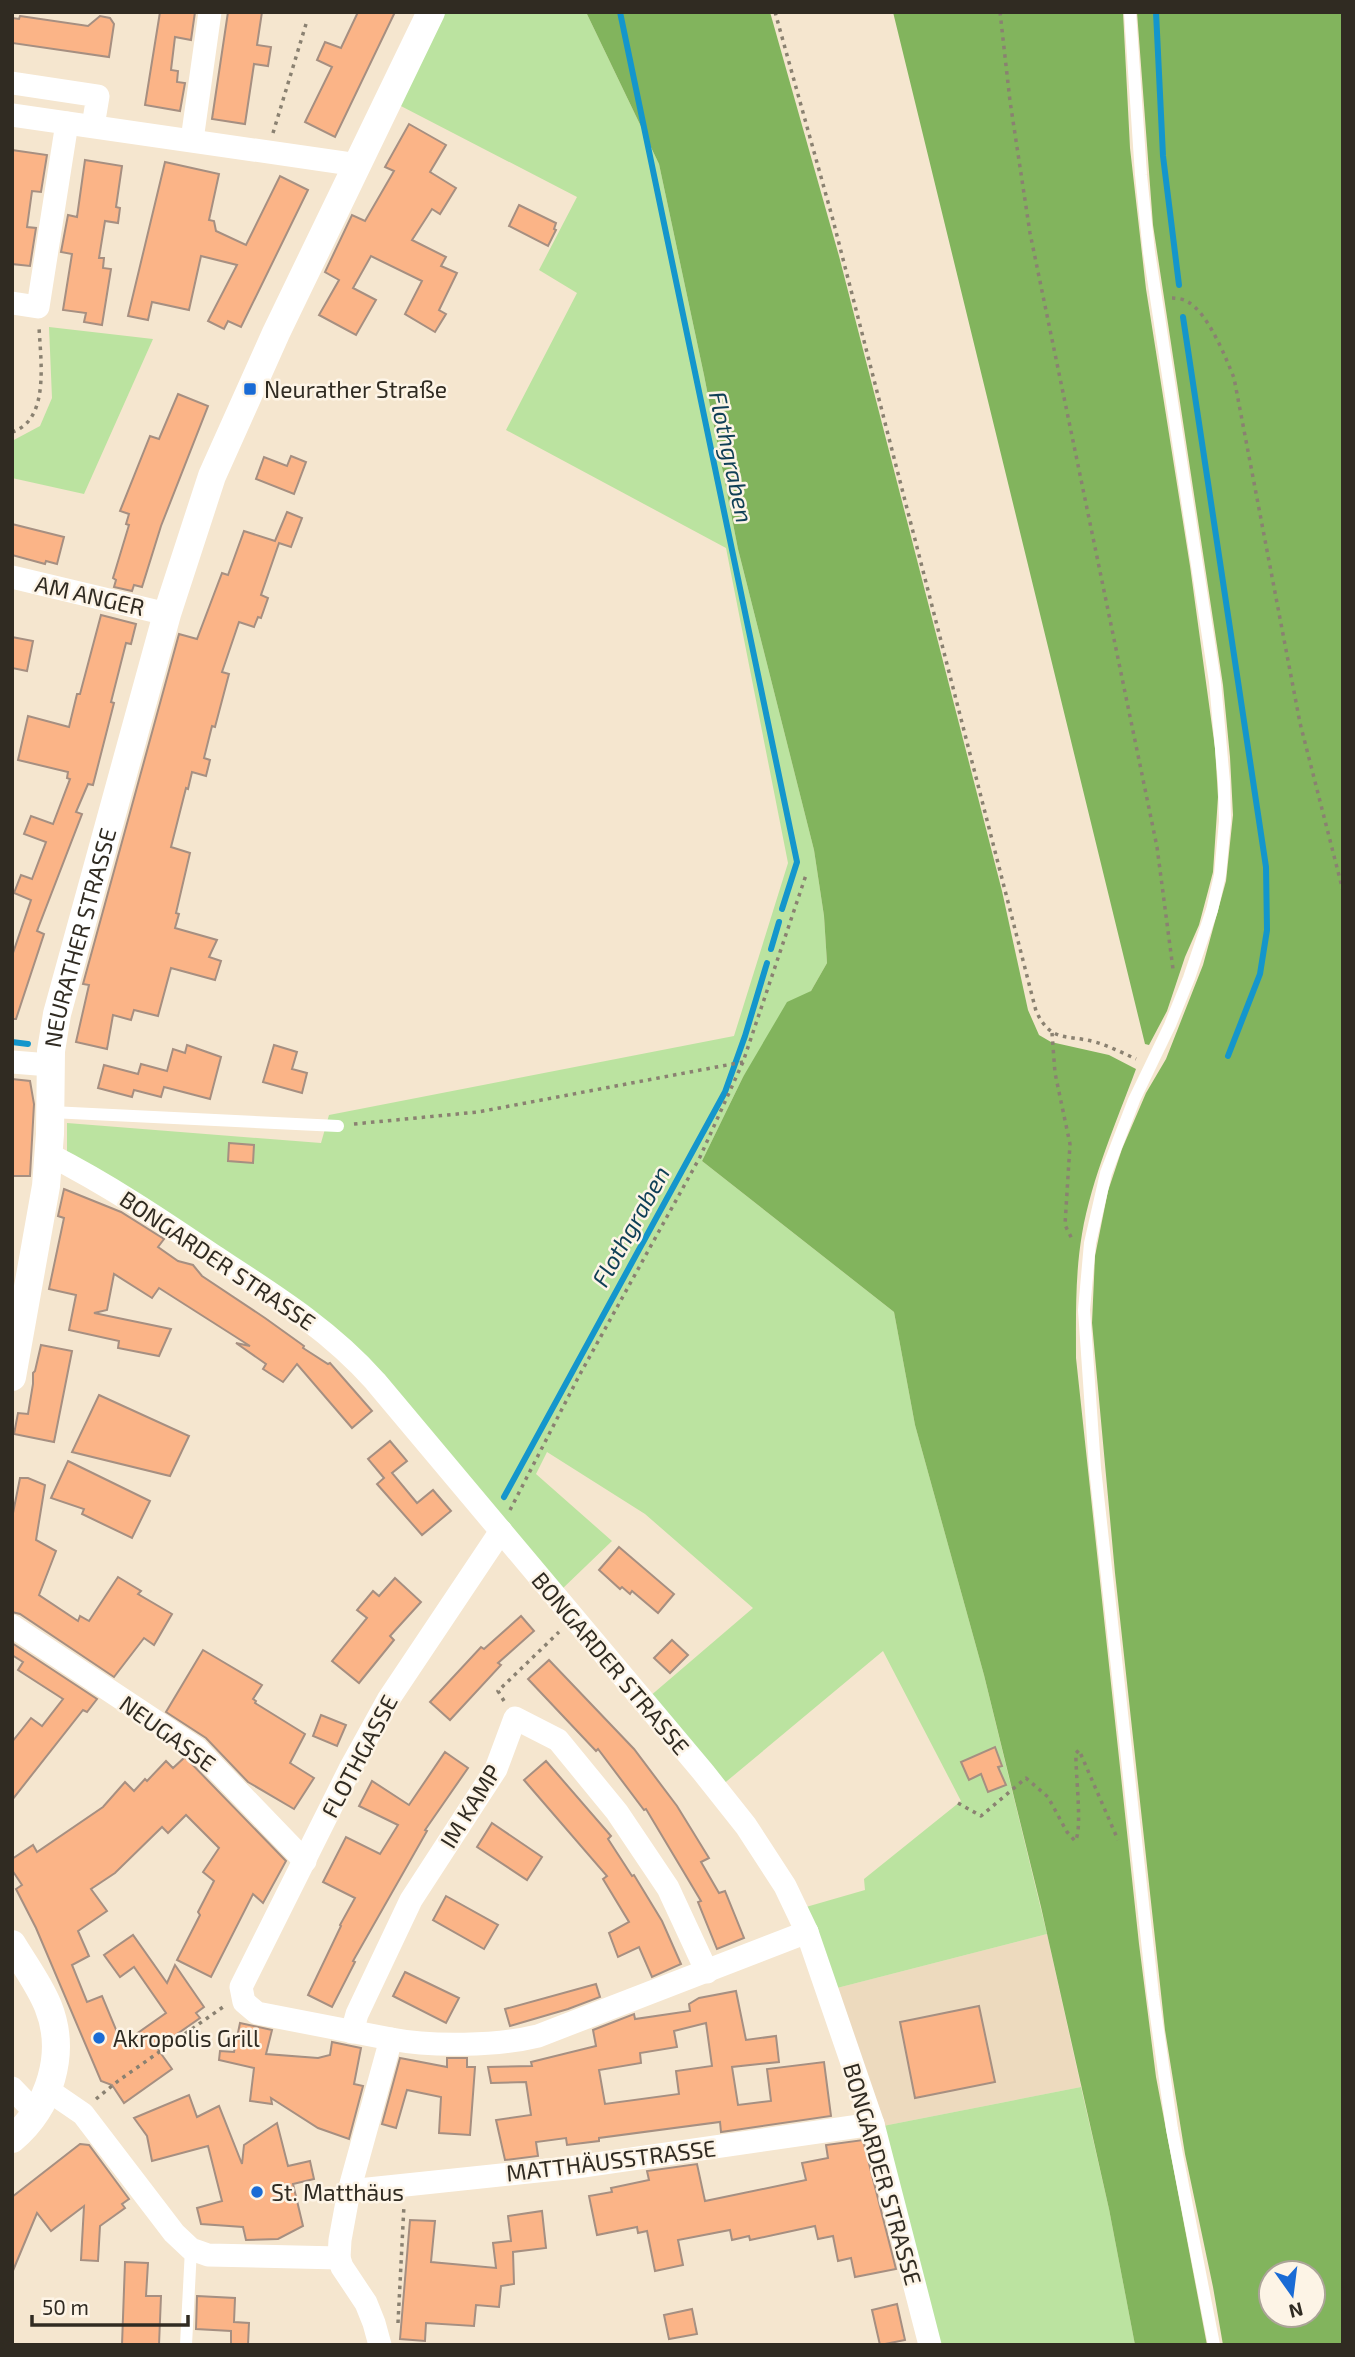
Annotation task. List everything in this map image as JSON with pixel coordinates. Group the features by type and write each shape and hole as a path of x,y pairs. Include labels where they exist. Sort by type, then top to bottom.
{"street":[{"path":"192,140 210,12"},
{"name":"NEURATHER STRASSE","path":"12,1377 50,1154 50,1065 57,1014 190,538 222,453 267,351 431,12"},
{"path":"12,83 98,96 93,126"},
{"path":"12,115 358,165"},
{"path":"12,303 38,307 67,123"},
{"name":"AM ANGER","path":"12,577 167,614"},
{"path":"12,1062 50,1065"},
{"name":"BONGARDER STRASSE","path":"50,1154 141,1207 282,1300 335,1340 375,1381 746,1826 785,1886 807,1933 873,2124 930,2345"},
{"name":"FLOTHGASSE","path":"241,1994 244,1980 351,1767 388,1700 501,1531"},
{"name":"NEUGASSE","path":"12,1626 196,1748 305,1861"},
{"path":"515,1718 558,1740 617,1812 668,1888 707,1972"},
{"name":"IM KAMP","path":"352,2032 357,2014 411,1900 496,1769 515,1718"},
{"path":"241,1994 246,2006 257,2013 414,2043 522,2040 554,2031 807,1933"},
{"path":"12,1944 42,1993 52,2021 55,2057 42,2101 12,2139"},
{"path":"380,2345 366,2303 339,2258 349,2191 391,2039"},
{"path":"12,2088 83,2114 174,2233 191,2249 214,2256 339,2258"},
{"name":"MATTHÄUSSTRASSE","path":"349,2191 576,2167 873,2124"}],"lane":[{"path":"1130,12 1141,175 1156,300 1215,682 1224,782 1224,830 1220,875 1207,927 1177,1010 1134,1100 1107,1173 1094,1224 1084,1321 1088,1388 1139,1875 1165,2082 1214,2345"},
{"path":"51,1112 338,1126"},
{"path":"186,2345 191,2249"}],"path":[{"path":"775,12 844,260 1040,1020 1052,1033 1098,1042 1150,1066"},
{"path":"1000,12 1011,114 1028,220 1157,847 1172,951 1177,1010"},
{"path":"267,151 306,24"},
{"path":"1156,300 1173,297 1189,302 1218,341 1234,378 1300,723 1343,891"},
{"path":"12,432 27,422 39,401 41,383 38,307"},
{"path":"501,1531 579,1376 700,1157 743,1062 806,875"},
{"path":"1052,1033 1055,1073 1070,1144 1065,1225 1088,1263"},
{"path":"338,1126 478,1112 743,1062"},
{"path":"515,1718 498,1691 573,1618"},
{"path":"958,1803 981,1816 1026,1778 1048,1797 1066,1832 1075,1841 1078,1837 1079,1811 1074,1773 1076,1753 1079,1750 1125,1857 1139,1875"},
{"path":"83,2114 99,2096 118,2081 241,1994"},
{"path":"398,2326 404,2185"}],"shaded area":[{"path":"1047,1934 1081,2087 883,2126 837,1988"}],"green space":[{"path":"438,12 586,12 659,164 738,549 814,850 824,916 827,963 811,991 743,1077 702,1161 894,1312 915,1425 984,1675 1047,1934 837,1988 806,1907 865,1890 864,1879 961,1801 883,1651 721,1786 649,1697 753,1608 645,1514 547,1452 536,1474 612,1541 560,1591 359,1352 67,1152 67,1123 321,1143 329,1115 734,1036 788,863 726,548 506,430 577,293 539,270 577,197 397,104"},
{"path":"586,12 770,12 839,256 1002,891 1028,1010 1039,1035 1051,1042 1109,1055 1136,1069 1105,1150 1086,1213 1078,1265 1076,1358 1139,1944 1156,2077 1207,2345 1135,2345 1109,2209 1041,1907 984,1675 915,1425 894,1312 702,1161 743,1077 787,1002 811,991 827,963 824,916 814,850 738,549 659,164"},
{"path":"893,12 1123,12 1130,148 1146,289 1190,566 1215,748 1218,797 1213,872 1199,925 1167,1011 1149,1045 1145,1044"},
{"path":"1137,12 1343,12 1343,2345 1223,2345 1185,2154 1165,2030 1115,1573 1092,1323 1095,1256 1108,1191 1122,1149 1146,1093 1166,1059 1203,965 1226,881 1233,815 1223,685 1153,225"},
{"path":"49,327 153,339 84,494 12,478 12,441 40,426 52,398"},
{"path":"1081,2087 1109,2209 1135,2345 939,2345 883,2126"}],"building":[{"path":"160,12 195,12 191,40 175,37 171,70 178,71 177,82 185,83 180,111 145,105"},
{"path":"228,12 262,12 257,45 271,47 268,66 254,64 245,124 212,119"},
{"path":"358,12 395,12 335,137 305,122 332,67 317,60 325,42 341,48"},
{"path":"20,16 88,26 100,16 110,18 114,24 109,57 12,43 12,18 19,19"},
{"path":"409,124 446,145 430,172 456,188 440,214 432,209 412,240 446,257 441,266 457,273 439,310 446,314 435,332 405,314 422,281 371,256 353,288 376,300 356,335 319,315 339,280 325,272 352,215 365,221 394,171 385,167"},
{"path":"12,150 47,155 41,192 32,191 27,227 36,228 30,266 12,264"},
{"path":"85,160 122,166 116,207 120,208 118,223 105,221 99,258 104,258 103,268 111,269 102,325 84,322 86,313 63,310 72,254 61,252 68,215 77,217"},
{"path":"165,162 219,174 209,220 214,221 216,231 246,245 280,176 308,190 241,327 228,321 224,329 208,321 237,265 201,256 189,310 152,302 148,320 128,316"},
{"path":"519,205 556,223 556,230 548,246 509,226"},
{"path":"178,394 208,406 161,526 142,587 134,585 132,591 114,587 116,580 113,578 129,525 126,524 129,514 120,511 150,436 159,439"},
{"path":"291,456 306,462 294,494 256,479 264,457 287,466"},
{"path":"287,512 302,518 291,547 279,543 261,595 268,598 261,618 258,617 254,627 239,622 222,672 229,674 204,758 210,760 206,776 192,772 171,847 190,853 175,928 217,940 209,957 221,961 215,980 171,968 158,1016 134,1010 131,1020 113,1015 107,1049 76,1042 89,985 83,984 179,634 197,639 222,573 228,575 244,531 275,541"},
{"path":"12,524 64,537 57,564 46,561 45,564 12,555"},
{"path":"101,615 136,624 131,644 126,643 93,785 88,784 76,812 82,814 37,931 44,934 16,1019 12,1019 12,956 31,900 14,893 21,875 32,879 46,842 24,834 31,816 53,824 70,779 67,778 68,772 18,760 28,716 69,727"},
{"path":"12,637 33,641 27,671 12,668"},
{"path":"187,1045 221,1057 210,1099 164,1087 161,1097 134,1090 132,1097 98,1088 104,1065 138,1074 141,1064 167,1071 173,1049 185,1053"},
{"path":"274,1045 297,1052 292,1069 307,1073 302,1093 263,1082"},
{"path":"12,1079 30,1081 34,1104 30,1176 12,1176"},
{"path":"229,1143 254,1145 253,1163 228,1161"},
{"path":"64,1189 121,1212 164,1239 158,1247 178,1261 193,1265 202,1276 265,1318 304,1346 303,1348 330,1363 372,1411 352,1428 297,1364 283,1382 263,1369 266,1364 236,1343 250,1346 159,1288 152,1298 114,1274 107,1310 94,1313 171,1329 159,1356 118,1348 119,1341 69,1330 76,1295 49,1289 64,1218 58,1216"},
{"path":"41,1345 72,1351 54,1442 14,1434 18,1413 28,1414 33,1373"},
{"path":"99,1395 189,1436 170,1476 72,1452"},
{"path":"390,1441 407,1461 392,1473 417,1503 433,1490 451,1511 422,1535 377,1484 384,1478 368,1459"},
{"path":"68,1461 150,1501 132,1538 82,1514 84,1509 51,1498"},
{"path":"20,1478 28,1478 45,1485 36,1540 56,1551 39,1595 78,1621 80,1616 89,1621 118,1577 141,1591 138,1594 172,1614 154,1645 144,1638 114,1677 20,1614 12,1612 12,1518"},
{"path":"619,1547 674,1594 658,1613 632,1591 630,1594 622,1587 620,1589 599,1570"},
{"path":"395,1578 421,1602 390,1636 394,1640 359,1683 332,1661 367,1618 357,1610 373,1591 379,1596"},
{"path":"521,1616 534,1631 498,1663 501,1665 450,1720 430,1702 481,1647 484,1649"},
{"path":"672,1640 688,1655 670,1673 654,1658"},
{"path":"12,1643 97,1699 87,1712 83,1710 12,1800 12,1742 31,1718 42,1726 63,1699 18,1670 23,1662 12,1655"},
{"path":"203,1650 262,1685 253,1699 255,1703 305,1734 290,1763 314,1778 294,1809 248,1782 206,1738 166,1712"},
{"path":"549,1660 634,1749 677,1806 709,1858 701,1862 719,1893 725,1891 744,1938 717,1949 698,1902 701,1901 646,1809 644,1810 598,1749 596,1751 528,1679"},
{"path":"321,1715 346,1725 337,1746 313,1736"},
{"path":"995,1747 1002,1766 998,1767 1006,1785 988,1792 981,1774 969,1780 961,1762"},
{"path":"445,1752 468,1768 425,1830 427,1831 353,1961 355,1962 332,2007 308,1995 355,1898 323,1882 346,1837 380,1854 398,1825 359,1806 372,1781 409,1805"},
{"path":"185,1757 286,1861 263,1903 253,1894 211,1977 177,1960 214,1881 203,1872 219,1848 186,1815 168,1833 162,1827 115,1873 91,1889 107,1911 78,1931 89,1956 72,1965 87,2002 102,1996 122,2044 166,2013 134,1967 120,1977 104,1955 133,1935 167,1983 175,1965 204,2007 196,2013 200,2018 157,2048 172,2069 124,2103 112,2085 101,2081 36,1928 16,1889 22,1885 12,1870 12,1859 33,1845 37,1852 103,1807 125,1782 134,1791 166,1761 173,1768"},
{"path":"546,1761 611,1836 608,1839 662,1921 681,1964 652,1977 639,1947 618,1957 609,1933 629,1922 603,1879 607,1876 524,1780"},
{"path":"492,1823 542,1857 527,1880 477,1847"},
{"path":"446,1896 498,1925 484,1949 433,1920"},
{"path":"405,1972 459,1998 446,2023 393,1996"},
{"path":"596,1984 600,1997 510,2026 505,2009"},
{"path":"736,1991 746,2040 776,2036 779,2062 732,2067 738,2105 771,2101 767,2069 824,2062 831,2116 721,2132 720,2122 599,2138 599,2141 567,2145 566,2138 536,2142 538,2156 505,2160 496,2120 531,2115 526,2082 491,2083 488,2067 532,2066 531,2062 596,2046 593,2030 634,2014 635,2019 690,2011 689,2004 699,1998","holes":["706,2023 712,2066 676,2071 679,2094 605,2104 599,2070 641,2063 640,2053 677,2047 674,2031"]},
{"path":"979,2006 995,2082 915,2098 900,2022"},
{"path":"240,2023 272,2030 266,2054 318,2058 330,2055 332,2042 361,2048 354,2084 363,2086 349,2139 318,2128 271,2098 272,2104 250,2101 254,2068 219,2060 220,2051 234,2052"},
{"path":"400,2058 447,2067 447,2058 467,2058 467,2067 475,2067 470,2135 439,2133 441,2097 407,2090 396,2128 382,2124"},
{"name":"St. Matthäus","path":"189,2095 197,2117 219,2106 242,2164 244,2145 277,2123 288,2166 310,2161 314,2179 293,2184 303,2226 278,2239 246,2240 243,2227 201,2224 197,2208 222,2201 208,2146 152,2161 147,2136 134,2118"},
{"path":"863,2140 896,2269 855,2277 851,2258 838,2261 833,2236 818,2239 815,2226 750,2240 749,2236 732,2240 730,2230 678,2240 683,2265 655,2271 647,2231 638,2233 637,2227 597,2235 589,2196 649,2180 647,2171 697,2164 705,2201 806,2180 802,2163 828,2158 826,2145"},
{"path":"80,2144 89,2145 129,2199 122,2204 125,2208 100,2226 98,2261 81,2260 84,2206 51,2231 37,2213 12,2273 12,2197"},
{"path":"542,2211 546,2248 513,2252 514,2284 501,2286 499,2307 476,2305 474,2326 426,2323 425,2341 400,2339 410,2220 435,2221 431,2262 496,2268 493,2243 511,2241 508,2216"},
{"path":"125,2262 148,2263 146,2296 161,2296 159,2345 122,2345"},
{"path":"197,2296 235,2298 234,2322 249,2323 248,2345 231,2345 231,2331 196,2329"},
{"path":"897,2304 905,2340 880,2345 872,2310"},
{"path":"692,2309 697,2334 669,2339 664,2315"}],"waterway":[{"name":"Flothgraben","path":"620,12 797,862 782,909"},
{"path":"1156,12 1163,156 1179,285"},
{"path":"1183,317 1266,867 1267,930 1260,974 1228,1056"},
{"name":"Flothgraben","path":"771,949 779,922"},
{"name":"Flothgraben","path":"504,1497 725,1092 767,963"},
{"path":"12,1042 28,1044"}],"place":[{"name":"Neurather Straße","path":"250,389"},
{"name":"Akropolis Grill","path":"99,2038"},
{"name":"St. Matthäus","path":"257,2192"}]}
